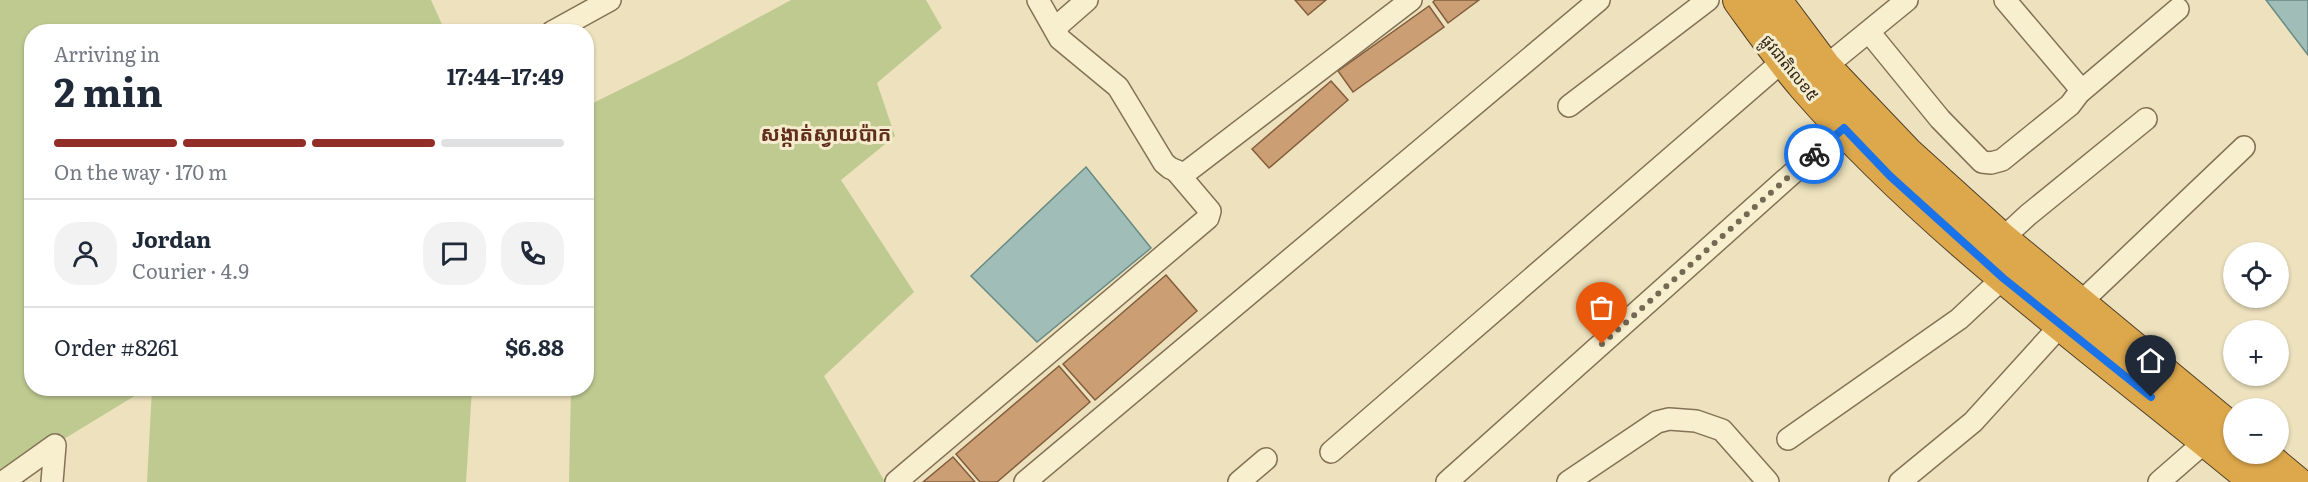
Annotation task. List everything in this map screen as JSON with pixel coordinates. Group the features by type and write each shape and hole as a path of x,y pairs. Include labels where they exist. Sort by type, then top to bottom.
{"highway":[{"name":"ផ្លូវជាតិលេខ៥","path":"1739,0 1784,60 1854,118 1907,153 2002,239 2070,314 2220,436 2256,482"},
{"name":"ផ្លូវជាតិលេខ៥","path":"1774,0 1825,67 1890,176 2003,278 2070,314"},
{"path":"2274,464 2296,482"}],"street":[{"path":"566,24 610,0"},
{"path":"1038,0 1060,39 1118,87 1164,163 1184,174 1411,0"},
{"path":"1055,28 1087,0"},
{"path":"1025,482 1599,0"},
{"path":"1569,106 1708,0"},
{"path":"1825,67 1907,0"},
{"path":"2005,0 2078,86 2079,93"},
{"path":"1869,32 1940,119 1982,162 1991,163 2002,160 2070,105 2079,93 2178,9"},
{"path":"1330,452 1784,60"},
{"path":"1447,482 1854,118"},
{"path":"2002,239 2146,119"},
{"path":"1900,482 1973,422 2070,314 2244,147"},
{"path":"896,482 1208,218 1210,212 1176,171"},
{"path":"1788,439 1959,320 2003,278"},
{"path":"1568,482 1657,422 1669,419 1695,421 1722,430 1768,482"},
{"path":"2159,482 2220,436"},
{"path":"3,482 55,445 52,482"},
{"path":"1239,482 1266,459"}],"green space":[{"path":"0,0 431,0 442,24 24,24 24,396 135,396 0,478"},
{"path":"791,0 926,0 942,28 877,83 895,136 841,180 914,292 824,376 885,482 569,482 571,396 594,396 594,103 682,59"},
{"path":"152,396 472,396 466,482 147,482"}],"water":[{"path":"2266,0 2308,0 2308,55"},
{"path":"1086,167 1151,248 1037,342 971,276"}],"building":[{"path":"1295,0 1326,0 1308,15"},
{"path":"1435,0 1479,0 1448,23 1433,2"},
{"path":"1429,6 1444,27 1353,92 1338,71"},
{"path":"1331,81 1348,100 1269,168 1252,149"},
{"path":"1166,275 1197,311 1095,400 1063,364"},
{"path":"1059,366 1090,402 997,482 980,482 956,454"},
{"path":"953,457 975,482 923,482"}],"way so far":[{"path":"1602,344 1814,154"}],"district":[{"name":"សង្កាត់ស្វាយប៉ាក","path":"826,132"}],"route":[{"path":"1814,154 1844,128 1890,176 2003,278 2151,397"}]}
